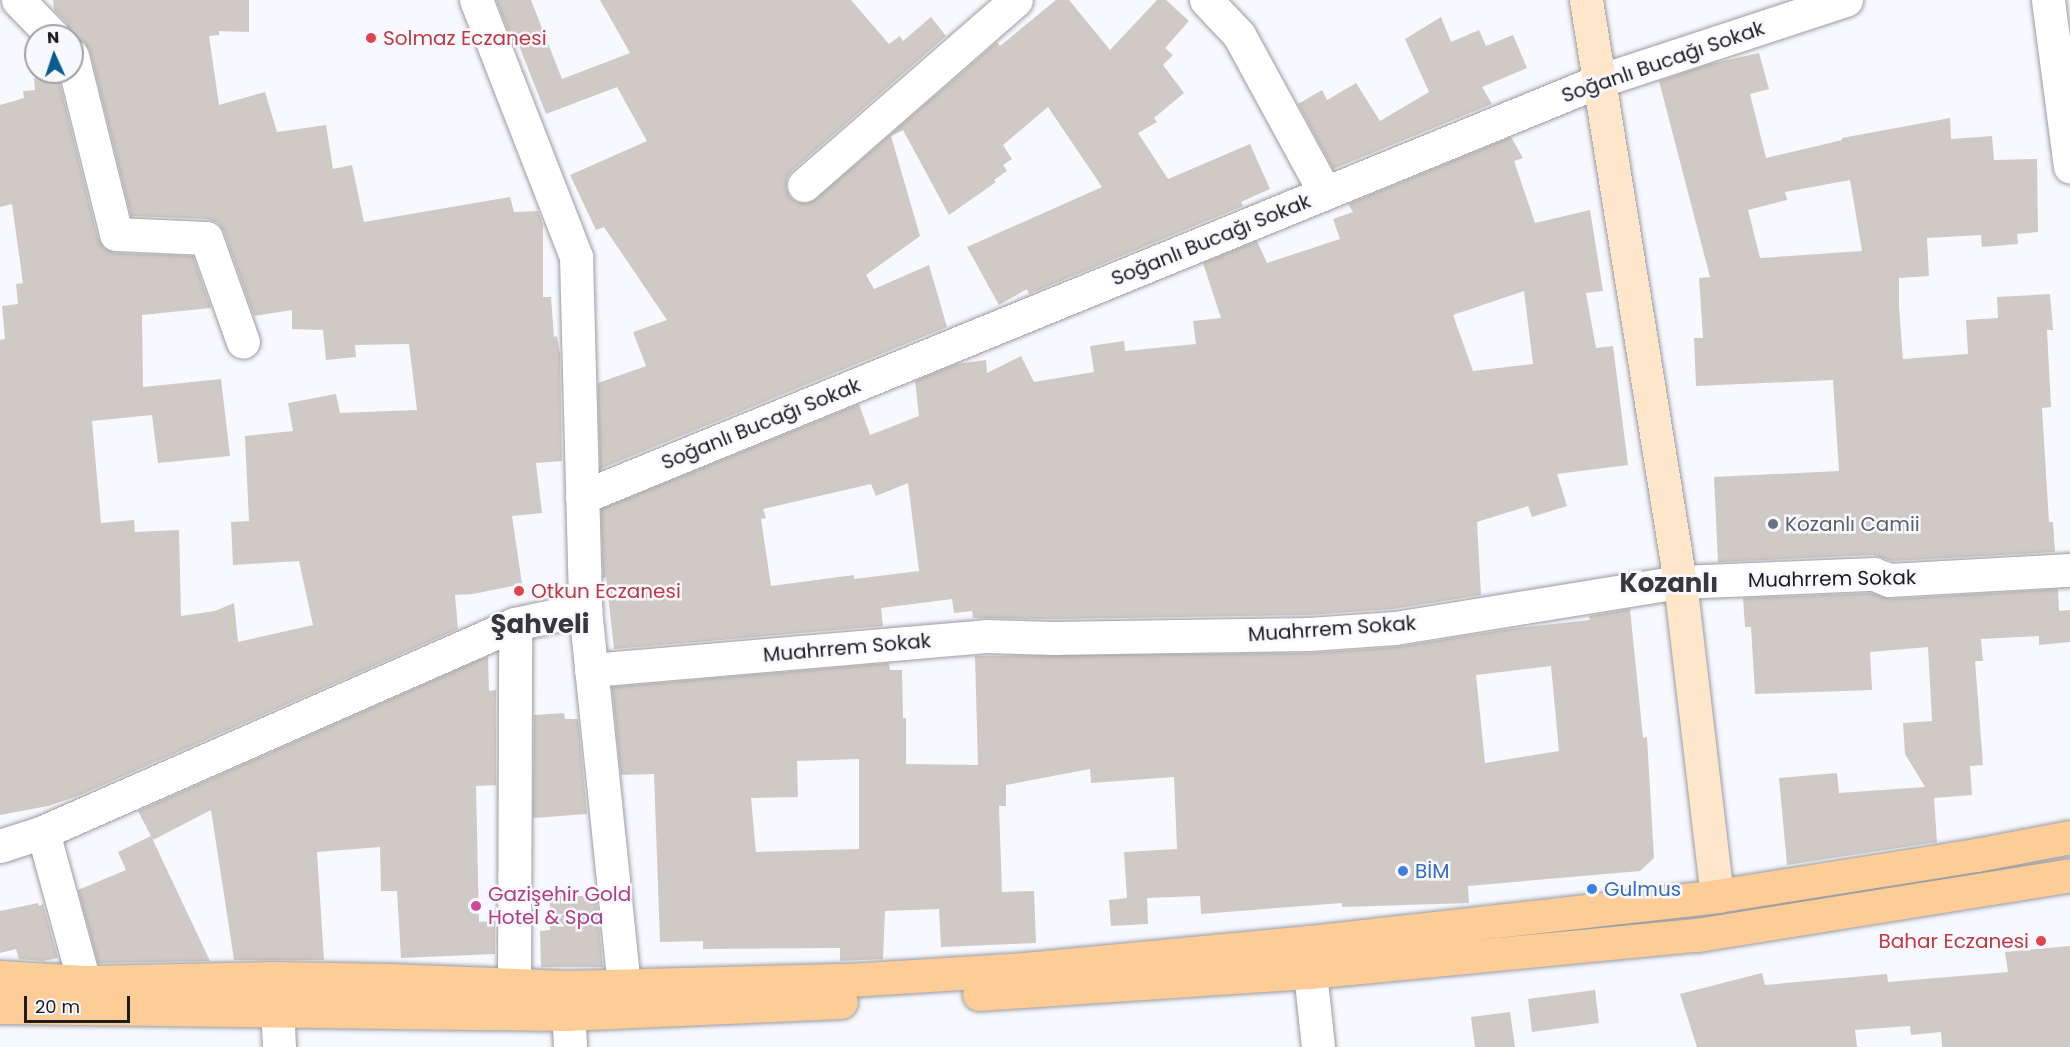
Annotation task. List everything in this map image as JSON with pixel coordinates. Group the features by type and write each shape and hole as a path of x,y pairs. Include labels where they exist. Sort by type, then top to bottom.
{"main road":[{"path":"0,1007 514,985 567,1000 624,985 866,979 1023,969 1309,942 1718,896 1976,855 2070,837"},
{"path":"0,977 276,994 567,1000 1122,987 1310,972 1697,935 2070,875"}],"street":[{"path":"18,0 41,24"},
{"path":"476,0 576,257 585,609 624,985"},
{"path":"804,185 1016,0"},
{"path":"1206,0 1239,35 1325,193"},
{"path":"1586,0 1680,582 1718,896"},
{"name":"Soğanlı Bucağı Sokak","path":"582,497 1599,81 1846,0"},
{"path":"2048,0 2070,167"},
{"path":"79,84 116,234 206,238 243,342"},
{"name":"Muahrrem Sokak","path":"591,670 986,636 1054,638 1286,634 1395,628 1680,582 1874,574 1889,580 2070,570"},
{"path":"0,846 43,832 515,624 585,609"},
{"path":"514,985 515,624"},
{"path":"43,832 84,982"},
{"path":"1310,972 1318,1047"},
{"path":"276,994 279,1047"},
{"path":"567,1000 570,1047"}],"building":[{"path":"53,0 249,0 249,32 219,31 219,35 209,36 219,105 265,92 277,132 326,125 333,169 352,165 364,222 510,197 514,212 538,211 543,224 543,297 551,297 554,337 557,336 560,354 562,461 536,463 542,513 512,516 522,584 473,594 455,595 458,629 78,796 48,806 0,815 0,340 5,339 2,306 18,304 16,284 23,283 12,204 0,207 0,105 24,98 23,91 35,90 34,84 60,84 98,238 104,248 115,253 193,256 211,308 142,315 143,387 221,379 230,456 158,463 152,415 92,421 101,523 134,520 135,532 179,530 181,616 215,611 234,603 238,642 313,625 299,561 233,565 231,522 249,521 245,436 293,431 288,403 336,394 340,413 417,410 409,344 355,345 356,357 326,360 323,330 292,329 292,310 254,316 224,232 218,223 207,219 131,216 90,51 84,43 84,24 67,24 54,10"},
{"path":"496,0 531,0 562,79 630,53 600,0 851,0 889,44 900,36 903,41 931,17 946,36 792,171 787,178 786,188 790,197 797,202 807,203 816,199 997,42 1000,46 1056,0 1069,0 1110,50 1157,0 1166,0 1189,21 1165,48 1173,55 1163,65 1184,93 1154,118 1157,122 1138,133 1168,179 1250,144 1270,189 1241,202 1243,206 1029,294 1027,289 999,305 967,247 1102,187 1048,107 1003,145 1012,159 1003,165 1007,171 994,180 996,182 949,215 903,130 891,136 920,236 866,275 874,289 929,265 947,327 600,469 598,383 646,366 633,332 667,320 604,227 596,230 570,175 647,141 617,87 546,114 516,38 512,40"},
{"path":"1441,17 1451,42 1479,30 1486,46 1513,35 1527,68 1482,87 1492,104 1333,169 1298,104 1322,90 1327,100 1356,83 1380,121 1429,92 1405,39"},
{"path":"1759,53 1769,89 1750,94 1766,158 1842,140 1842,138 1950,118 1951,139 1992,136 1994,160 2037,159 2038,232 2017,234 2018,244 1982,247 1981,235 1927,238 1929,276 1899,278 1899,307 1903,359 1968,354 1966,320 1998,318 1997,297 2050,294 2053,330 2047,330 2051,407 2042,408 2049,522 2053,522 2055,552 1892,561 1873,555 1718,562 1714,477 1839,471 1833,380 1696,386 1694,338 1703,338 1699,278 1710,277 1659,81 1710,64","holes":["1850,180 1862,251 1760,258 1748,210 1787,200 1785,192"]},
{"path":"1511,137 1523,158 1514,161 1535,223 1590,210 1603,291 1586,293 1596,348 1613,346 1628,465 1557,474 1567,506 1532,517 1528,506 1477,522 1481,595 1393,609 1308,615 1054,619 973,618 972,611 954,613 952,599 881,608 883,626 614,649 606,577 603,578 601,509 859,404 870,435 919,416 915,381 956,364 986,360 987,373 1021,356 1034,382 1094,372 1090,346 1124,341 1125,351 1196,344 1193,321 1221,318 1203,263 1257,241 1267,263 1340,239 1333,219 1353,212 1348,204","holes":["1524,291 1533,364 1473,371 1453,315","908,483 919,571 854,579 854,575 771,586 761,519 766,518 763,509 871,484 876,496"]},
{"path":"2058,589 2059,611 2070,610 2070,642 2039,645 2039,636 1981,639 1983,661 1975,661 1983,765 1970,766 1972,795 1934,798 1937,842 1787,865 1779,778 1837,773 1839,793 1925,787 1905,754 1903,723 1932,721 1928,647 1870,652 1872,690 1755,694 1751,627 1745,627 1743,598 1871,593 1890,599"},
{"path":"1630,609 1643,738 1647,737 1654,858 1640,871 1468,886 1469,903 1342,907 1342,903 1201,914 1200,896 1147,898 1148,924 1111,926 1109,900 1127,898 1124,852 1177,849 1174,777 1091,783 1090,769 1006,785 1006,806 999,806 1002,892 1034,891 1036,943 941,947 939,909 885,911 883,959 840,961 840,948 703,949 703,941 660,942 654,774 621,775 612,687 889,663 890,670 902,670 903,718 906,718 906,764 978,765 975,656 1309,653 1396,647 1509,629 1590,620 1589,616","holes":["1551,666 1559,751 1485,763 1476,675","859,759 859,849 756,852 751,798 798,797 797,761"]},
{"path":"488,656 489,691 496,690 496,785 476,786 479,922 495,921 495,954 401,958 397,891 381,891 380,847 317,852 324,960 234,960 211,810 153,840 138,811"},
{"path":"564,713 565,719 578,719 587,814 533,818 534,715"},
{"path":"151,836 210,961 98,963 78,890 126,870 118,852"},
{"path":"550,896 596,896 603,967 541,967 540,931 550,930"},
{"path":"38,903 39,906 43,904 58,958 43,961 19,959 16,949 0,953 0,911"},
{"path":"2070,946 2070,1047 1942,1047 1941,1032 1911,1035 1910,1026 1855,1030 1857,1047 1697,1047 1680,994 1762,973 1765,985 1887,974 1888,982 2008,972 2005,952"},
{"path":"1595,990 1599,1023 1532,1032 1528,999"},
{"path":"1510,1012 1515,1047 1475,1047 1471,1017"}],"place":[{"name":"Solmaz Eczanesi","path":"371,38"},
{"name":"Kozanlı Camii","path":"1773,524"},
{"name":"Otkun Eczanesi","path":"519,591"},
{"name":"BİM","path":"1403,871"},
{"name":"Gulmus","path":"1592,889"},
{"name":"Gazişehir Gold Hotel & Spa","path":"476,906"},
{"name":"Bahar Eczanesi","path":"2041,941"}],"district":[{"name":"Kozanlı","path":"1669,584"},
{"name":"Şahveli","path":"540,625"}]}
